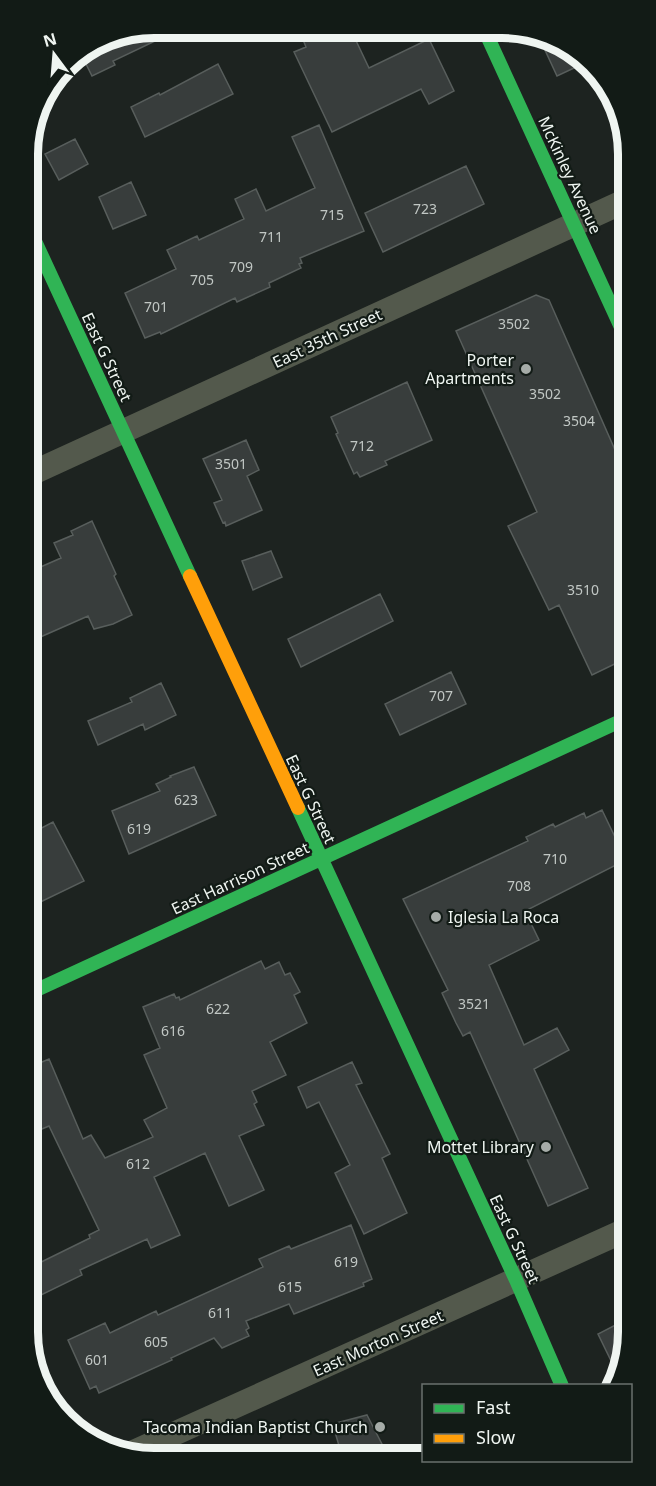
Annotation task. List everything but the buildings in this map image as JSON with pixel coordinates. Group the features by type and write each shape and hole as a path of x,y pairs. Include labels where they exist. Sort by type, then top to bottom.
{"street":[{"name":"McKinley Avenue","path":"488,38 618,319"},
{"name":"East 35th Street","path":"38,470 618,204"},
{"name":"East G Street","path":"38,247 516,1280 561,1384"},
{"name":"East Harrison Street","path":"38,989 618,722"},
{"name":"East Morton Street","path":"143,1448 618,1234"}],"traffic: fast":[{"path":"488,38 618,321"},
{"path":"38,248 190,576"},
{"path":"38,989 618,722"},
{"path":"298,808 516,1280 561,1384"}],"traffic: slow":[{"path":"190,576 298,808"}],"place":[{"name":"Porter Apartments","path":"526,369"},
{"name":"Iglesia La Roca","path":"436,917"},
{"name":"Mottet Library","path":"546,1147"},
{"name":"Tacoma Indian Baptist Church","path":"380,1427"}]}
